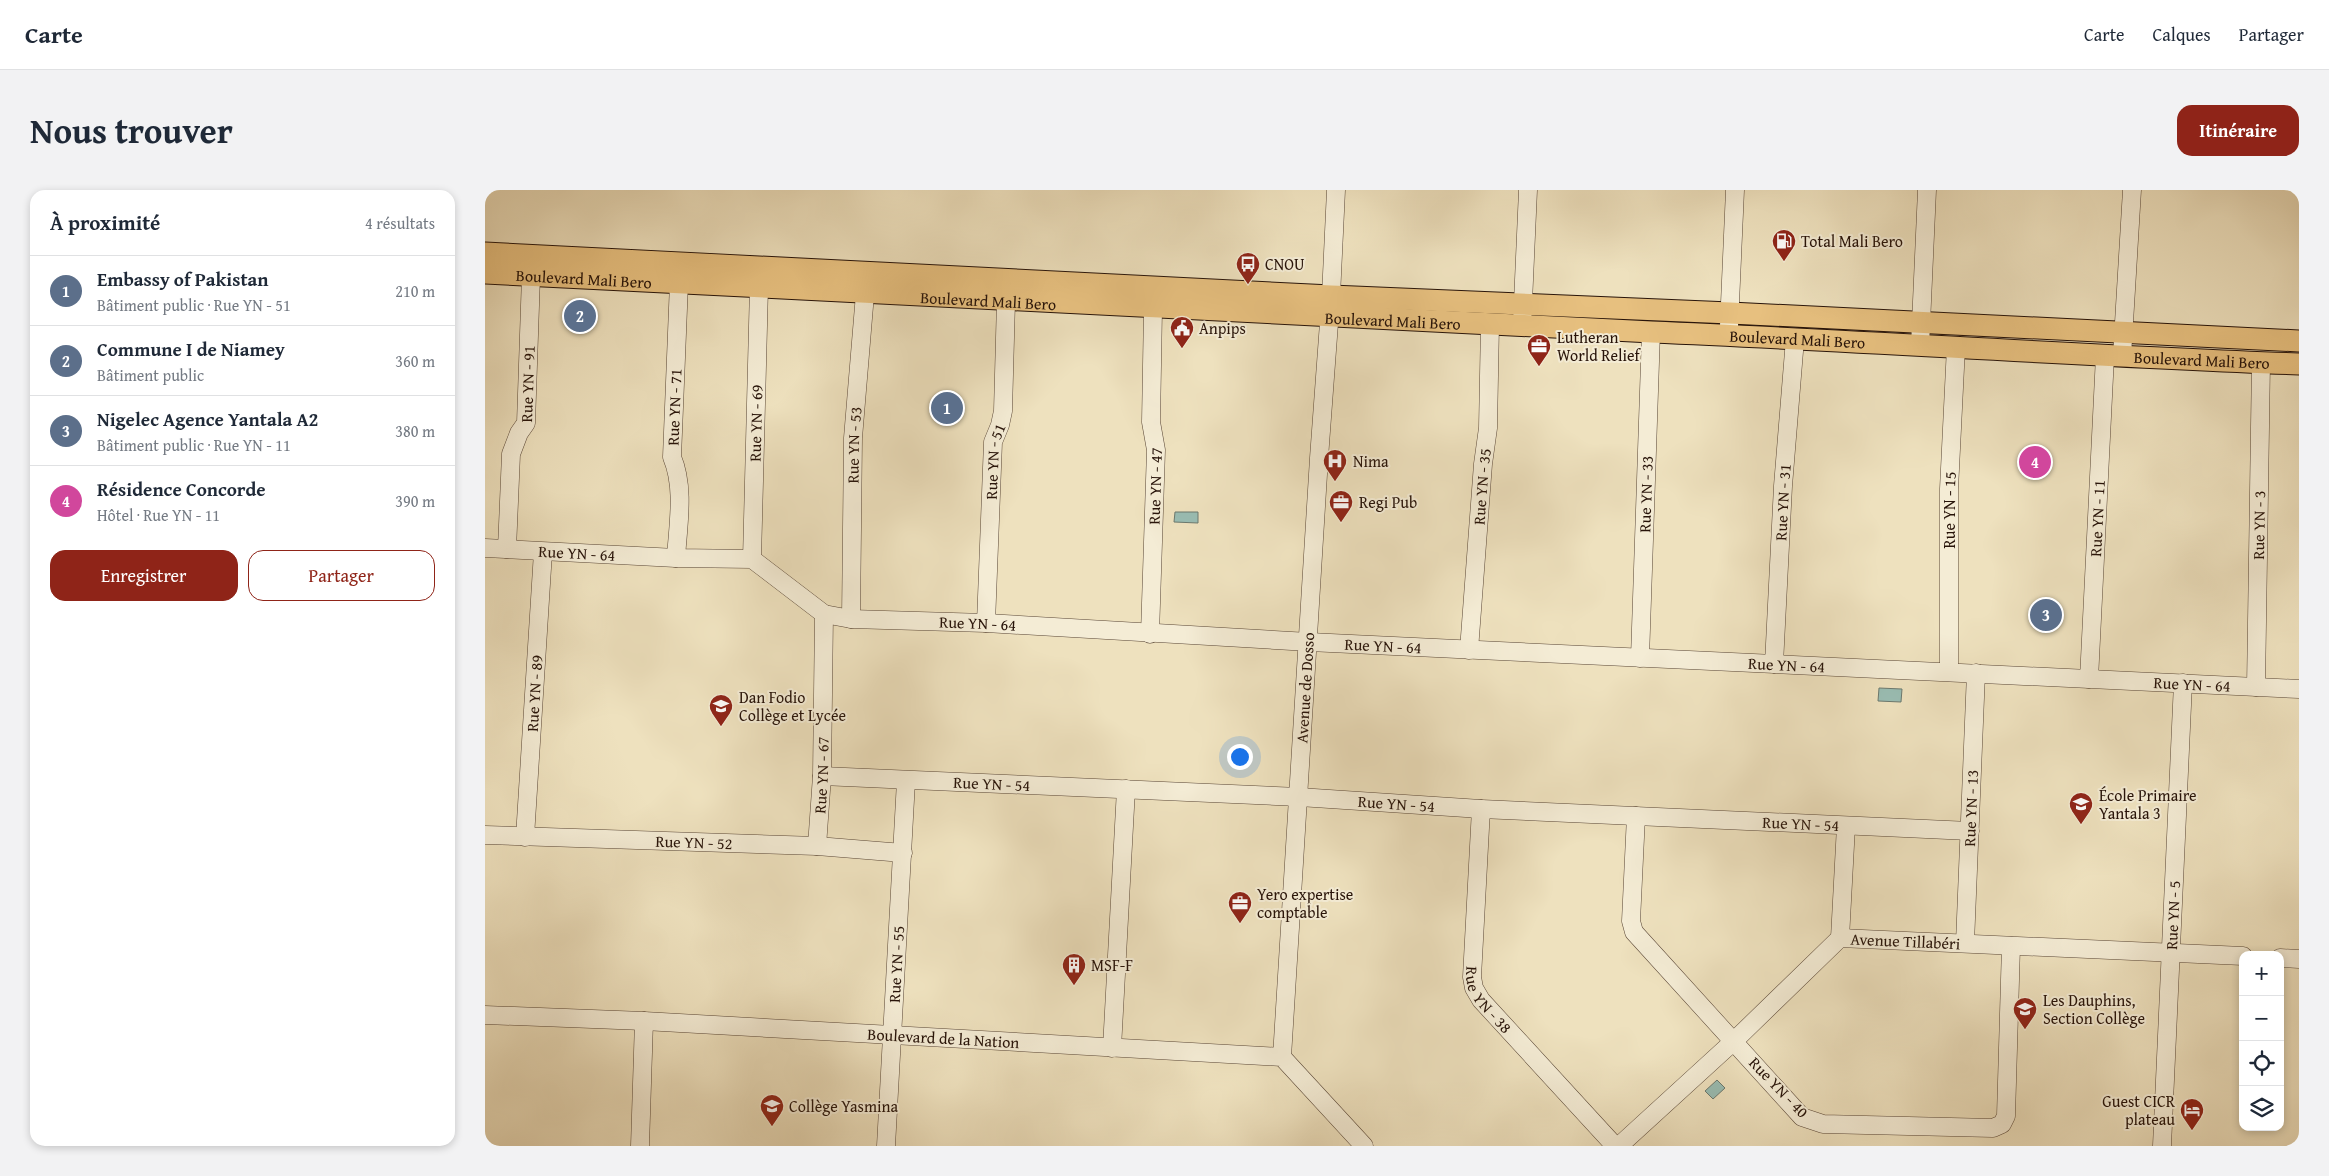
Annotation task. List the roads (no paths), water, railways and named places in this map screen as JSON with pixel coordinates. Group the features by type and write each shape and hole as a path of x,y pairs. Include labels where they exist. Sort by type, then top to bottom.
{"main road":[{"name":"Boulevard Mali Bero","path":"485,253 1331,296 1730,313 2299,341"},
{"name":"Boulevard Mali Bero","path":"485,273 1153,309 2299,364"}],"street":[{"name":"Avenue de Dosso","path":"1282,1057 1319,458 1331,296 1336,190"},
{"path":"1522,326 1528,190"},
{"path":"1729,336 1735,190"},
{"path":"1920,346 1927,190"},
{"name":"Rue YN - 11","path":"2089,679 2113,356 2124,332 2132,190"},
{"name":"Rue YN - 53","path":"851,619 853,438 866,272"},
{"name":"Rue YN - 91","path":"507,549 511,454 519,433 526,423 531,276"},
{"name":"Rue YN - 71","path":"676,558 679,489 678,471 672,457 679,283"},
{"name":"Rue YN - 69","path":"752,559 759,287"},
{"name":"Rue YN - 51","path":"986,623 993,442 1000,426 1003,411 1006,301"},
{"name":"Rue YN - 47","path":"1150,634 1156,450 1151,422 1153,309"},
{"name":"Rue YN - 35","path":"1469,650 1483,464 1488,428 1490,324"},
{"name":"Rue YN - 33","path":"1640,658 1651,332"},
{"name":"Rue YN - 31","path":"1774,664 1783,486 1795,340"},
{"name":"Rue YN - 15","path":"1949,672 1949,489 1956,348"},
{"name":"Rue YN - 3","path":"2256,687 2261,362"},
{"name":"Rue YN - 64","path":"485,548 676,558 752,559 824,614 851,619 986,623 1309,642 2299,689"},
{"name":"Rue YN - 89","path":"525,836 543,552"},
{"name":"Rue YN - 67","path":"817,846 822,776 824,614"},
{"name":"Rue YN - 13","path":"1965,943 1976,673"},
{"name":"Rue YN - 5","path":"2162,1146 2183,683"},
{"name":"Rue YN - 54","path":"822,776 1299,797 1481,809 1970,831"},
{"name":"Rue YN - 55","path":"886,1146 906,781"},
{"path":"1112,1048 1127,789"},
{"name":"Rue YN - 38","path":"1481,809 1472,977 1475,988 1481,1000 1615,1146"},
{"name":"Rue YN - 40","path":"1637,816 1631,921 1634,932 1735,1040 1802,1117 1813,1121 1823,1124 1993,1128 2002,1124 2006,1116 2011,946"},
{"path":"1841,938 1846,826"},
{"name":"Rue YN - 52","path":"485,835 817,846 903,853"},
{"name":"Avenue Tillabéri","path":"1619,1146 1735,1040 1841,938 2239,956"},
{"path":"2284,958 2299,959"},
{"name":"Boulevard de la Nation","path":"485,1015 644,1021 1282,1057"},
{"path":"640,1146 644,1021"},
{"path":"1282,1057 1363,1146"}],"water":[{"path":"1175,512 1198,512 1198,523 1174,522"},
{"path":"1879,688 1902,689 1901,702 1878,701"},
{"path":"1717,1080 1725,1088 1713,1099 1705,1091"}],"place":[{"name":"Total Mali Bero","path":"1784,262"},
{"name":"CNOU","path":"1248,285"},
{"name":"Commune I de Niamey","path":"580,316"},
{"name":"Anpips","path":"1182,349"},
{"name":"Lutheran World Relief","path":"1539,367"},
{"name":"Embassy of Pakistan","path":"947,408"},
{"name":"Résidence Concorde","path":"2035,462"},
{"name":"Nima","path":"1335,482"},
{"name":"Regi Pub","path":"1341,523"},
{"name":"Nigelec Agence Yantala A2","path":"2046,615"},
{"name":"Dan Fodio Collège et Lycée","path":"721,727"},
{"name":"École Primaire Yantala 3","path":"2081,825"},
{"name":"Yero expertise comptable","path":"1240,924"},
{"name":"MSF-F","path":"1074,986"},
{"name":"Les Dauphins, Section Collège","path":"2025,1030"},
{"name":"Collège Yasmina","path":"772,1127"},
{"name":"Guest CICR plateau","path":"2192,1131"}]}
